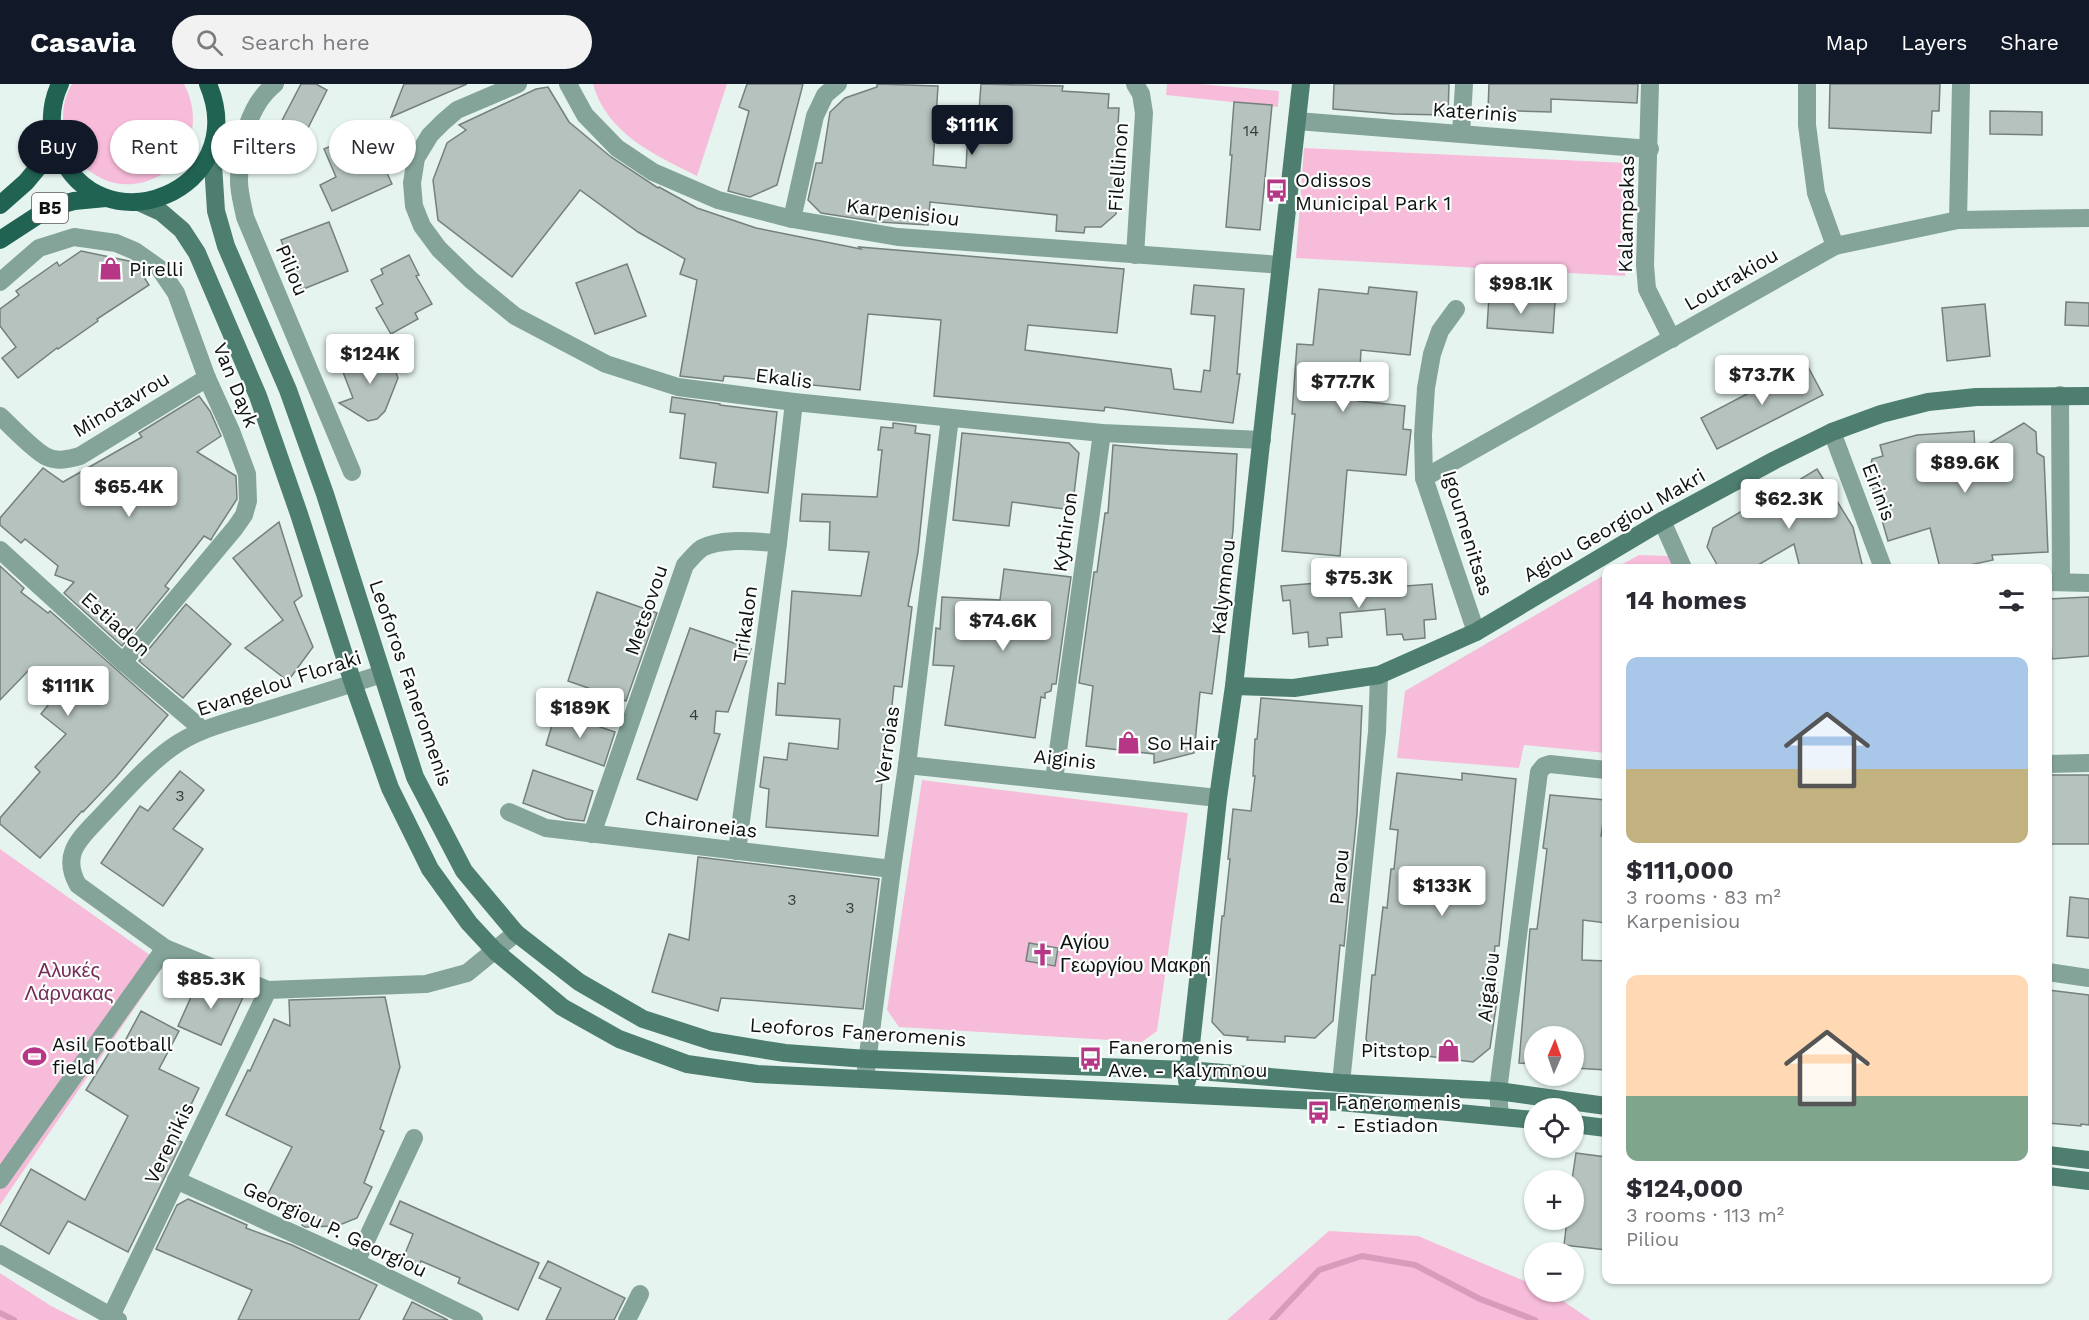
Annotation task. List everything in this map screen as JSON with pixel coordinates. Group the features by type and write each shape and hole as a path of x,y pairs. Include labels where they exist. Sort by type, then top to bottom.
{"main road":[{"name":"B5","path":"208,84 217,116"},
{"name":"B5","path":"217,120 224,84"},
{"name":"Kalymnou","path":"1185,1095 1218,798 1234,686 1301,84"},
{"name":"B5","path":"52,120 59,85"},
{"name":"B5","path":"72,174 93,192 107,198 123,202 155,200 184,186 196,175 211,151"},
{"name":"B5","path":"0,205 33,174"},
{"name":"Leoforos Faneromenis","path":"213,174 216,211 226,246 288,390 325,494 415,777 464,871 516,933 579,982 643,1018 711,1041 785,1053 867,1059 1188,1070 1341,1083 1498,1091 1602,1105"},
{"name":"B5","path":"0,240 50,208 74,201 107,198"},
{"path":"139,202 161,212 182,230 197,253 258,396 390,788 430,869 469,923 495,951 562,1007 619,1039 687,1064 757,1074 1340,1102 1524,1119"},
{"name":"Agiou Georgiou Makri","path":"1234,686 1294,688 1379,675 1476,632 1662,521 1775,460 1832,432 1881,414 1928,402 1977,397 2089,396"},
{"path":"1584,1125 1602,1128"},
{"path":"2052,1155 2089,1160"},
{"path":"2052,1176 2089,1181"}],"street":[{"name":"Piliou","path":"275,84 265,92 250,118 241,152 239,182 245,217 352,472"},
{"name":"Ekalis","path":"518,84 457,110 430,135 416,158 412,183 414,206 422,226 439,249 471,280 515,316 606,364 678,387 794,402 1102,433 1262,440"},
{"name":"Karpenisiou","path":"568,84 585,115 617,147 653,172 718,200 792,219 898,237 1281,265"},
{"path":"792,219 815,116 825,95 838,84"},
{"name":"Filellinon","path":"1135,84 1141,94 1144,113 1135,255"},
{"path":"1461,134 1464,84"},
{"name":"Kalampakas","path":"1650,84 1645,265 1647,289 1672,339"},
{"path":"1808,84 1807,124 1816,194 1835,246"},
{"path":"1958,220 1961,84"},
{"name":"Katerinis","path":"1297,121 1650,149"},
{"name":"Loutrakiou","path":"1425,478 1835,246 1958,220 2089,218"},
{"name":"Van Dayk","path":"0,282 39,248 74,237 116,243 135,251 159,268 176,293 207,378 247,474 249,489 244,515 123,663"},
{"name":"Igoumenitsas","path":"1456,309 1440,331 1432,354 1426,388 1423,435 1425,478 1476,632"},
{"name":"Minotavrou","path":"0,416 45,456 67,459 80,456 207,378"},
{"path":"2060,395 2054,581 2089,583"},
{"name":"Trikalon","path":"737,851 778,543 794,402"},
{"name":"Verroias","path":"865,1078 950,418"},
{"name":"Eirinis","path":"1832,432 1882,564"},
{"name":"Kythiron","path":"1054,780 1102,433"},
{"path":"1662,521 1681,564"},
{"name":"Metsovou","path":"592,834 685,565 701,549 719,543 778,543"},
{"name":"Estiadon","path":"0,550 123,663 203,730"},
{"name":"Evangelou Floraki","path":"382,674 203,730 171,748 142,772 80,838 72,852 70,863 72,875 78,885 165,948 268,990 426,984 467,973 516,933"},
{"name":"Parou","path":"1341,1083 1377,732 1379,675"},
{"path":"2052,764 2089,763"},
{"name":"Aigaiou","path":"1500,1116 1498,1091 1539,772 1544,766 1550,764 1602,770"},
{"name":"Aiginis","path":"907,765 1218,798"},
{"name":"Chaironeias","path":"508,812 546,828 892,868"},
{"path":"0,1180 165,948"},
{"path":"2052,973 2089,978"},
{"name":"Verenikis","path":"115,1318 176,1180 268,990"},
{"path":"356,1262 414,1138"},
{"name":"Georgiou P. Georgiou","path":"176,1180 356,1262 474,1320"},
{"path":"0,1254 115,1318"},
{"path":"627,1320 640,1294"}],"green space":[{"path":"72,84 184,84 193,111 192,120 110,120 110,174 161,174 145,182 123,184 100,178 95,174 98,174 98,120 63,120 67,96"},
{"path":"593,84 727,84 697,176 649,151 621,130 609,117"},
{"path":"1167,84 1200,84 1279,91 1278,107 1166,95"},
{"path":"1304,148 1629,163 1625,276 1296,258"},
{"path":"1639,555 1668,556 1673,564 1622,564"},
{"path":"1602,576 1602,753 1524,745 1519,768 1397,758 1405,691"},
{"path":"922,780 1188,813 1157,1031 1142,1042 899,1027 887,1010"},
{"name":"Αλυκές Λάρνακας","path":"0,849 164,965 0,1205"},
{"path":"1329,1231 1418,1236 1524,1281 1524,1302 1564,1302 1591,1320 1227,1320"},
{"path":"0,1273 51,1306 79,1320 0,1320"}],"building":[{"path":"301,84 316,84 327,90 312,120 282,120"},
{"path":"404,84 467,84 391,117"},
{"path":"747,84 803,84 777,185 750,197 728,191 749,111 739,107"},
{"path":"877,84 938,86 933,165 966,168 969,111 979,111 981,84 1063,86 1062,91 1109,94 1108,108 1119,108 1115,176 1118,176 1116,214 1101,227 1085,227 1084,233 1056,231 1057,215 930,202 928,225 879,222 821,213 808,200 816,163 822,163 830,112 845,98 877,87"},
{"path":"1334,84 1449,84 1448,115 1394,114 1333,109"},
{"path":"1489,84 1638,84 1637,103 1551,99 1551,112 1488,110"},
{"path":"1830,84 1940,84 1939,111 1932,111 1931,133 1829,128"},
{"path":"548,87 569,122 611,157 658,188 697,208 756,228 861,249 859,247 1124,269 1117,333 1028,325 1025,350 1171,369 1174,389 1201,392 1204,370 1210,371 1215,316 1191,314 1194,285 1244,289 1237,374 1240,374 1233,423 1105,407 1104,411 934,396 941,320 868,314 860,390 724,376 723,381 680,376 697,280 680,274 685,259 638,232 580,190 512,277 438,220 433,180 447,143 466,130 459,125 536,89"},
{"path":"1234,102 1272,105 1260,230 1226,227"},
{"path":"1990,111 2042,112 2042,135 1990,134"},
{"path":"329,147 329,161 324,149"},
{"path":"335,174 387,174 392,184 332,211 320,185 336,177"},
{"path":"329,222 348,271 301,290 281,240"},
{"path":"81,251 129,261 137,266 149,285 97,319 98,321 57,348 18,378 2,358 16,347 0,326 0,309 19,295 16,291 57,262 59,266"},
{"path":"409,255 419,275 416,276 432,304 415,313 418,319 391,334 376,308 383,304 371,280 383,274 381,269"},
{"path":"627,264 646,316 595,334 576,283"},
{"path":"1369,287 1417,292 1410,355 1361,350 1358,401 1405,406 1403,429 1411,430 1406,475 1347,470 1340,556 1282,551 1295,414 1292,414 1297,344 1313,345 1319,289 1368,294"},
{"path":"1489,297 1555,302 1553,333 1487,328"},
{"path":"2066,302 2089,303 2089,326 2065,325"},
{"path":"1985,304 1990,356 1947,361 1942,308"},
{"path":"387,350 398,378 385,411 377,419 368,421 339,403 353,398 341,367"},
{"path":"1806,363 1823,395 1717,449 1701,418"},
{"path":"199,396 210,411 221,436 197,452 236,476 237,499 211,540 204,536 165,586 169,589 122,646 64,593 74,582 55,575 58,566 25,539 21,543 0,525 0,518 43,468 63,482 142,437 139,433"},
{"path":"672,397 777,412 768,493 713,487 716,463 680,458 685,414 670,412"},
{"path":"893,423 916,426 915,433 930,435 918,552 908,606 912,607 902,687 894,686 887,753 884,753 878,836 766,827 769,789 760,787 764,757 787,760 789,743 838,749 840,719 776,715 778,683 785,684 792,591 861,596 869,552 829,550 830,522 800,521 802,494 877,497 882,450 878,450 881,427 893,428"},
{"path":"2024,423 2036,432 2037,453 2044,457 2048,552 1992,555 1993,560 1974,564 1939,564 1930,528 1888,541 1869,475 1872,459 1883,456 1880,445 1917,435 1974,431 1975,452"},
{"path":"962,433 1069,443 1079,453 1072,510 1012,502 1009,526 953,520"},
{"path":"1113,445 1237,454 1233,531 1212,694 1200,692 1194,753 1154,763 1154,754 1086,746 1093,686 1079,683 1094,572 1097,572 1105,513 1108,513"},
{"path":"1817,469 1853,527 1862,564 1799,564 1794,544 1760,564 1717,564 1707,547 1713,528 1754,504 1755,507"},
{"path":"279,522 302,596 294,602 313,647 288,681 245,648 283,620 233,558"},
{"path":"0,566 24,588 21,592 48,613 50,611 168,715 116,777 40,858 0,824 0,818 40,772 35,767 66,734 41,714 57,694 28,671 0,700"},
{"path":"1004,569 1071,577 1056,684 1052,684 1051,691 1045,693 1045,698 1041,697 1035,738 945,725 954,666 933,665 936,628 940,629 942,597 1000,600"},
{"path":"1318,583 1318,590 1393,583 1393,587 1432,584 1436,619 1424,620 1425,638 1404,640 1402,634 1387,635 1385,609 1340,613 1342,637 1327,638 1328,645 1309,647 1308,632 1293,634 1290,600 1283,601 1281,586"},
{"path":"597,592 657,613 626,701 568,681"},
{"path":"2089,597 2089,656 2052,659 2052,599"},
{"path":"186,604 231,644 183,698 139,661"},
{"path":"690,628 751,649 728,712 716,711 714,733 720,734 697,800 637,779"},
{"path":"1261,698 1362,706 1357,814 1344,946 1340,945 1333,1021 1315,1038 1285,1036 1285,1042 1247,1040 1248,1037 1224,1035 1212,1022 1230,859 1228,859 1233,809 1251,811 1255,776 1253,776 1255,739 1257,739"},
{"path":"556,712 615,732 604,766 546,745"},
{"path":"533,770 593,791 584,821 566,819 523,803"},
{"path":"180,771 204,790 173,829 203,849 163,906 101,863 140,806 148,811"},
{"path":"1397,773 1462,780 1462,773 1516,779 1499,946 1495,946 1491,992 1498,993 1490,1048 1473,1062 1371,1048 1366,1039 1372,975 1375,975 1383,907 1387,908 1391,869 1394,869 1398,830 1390,829"},
{"path":"2052,775 2089,775 2089,844 2052,844"},
{"path":"1550,795 1602,800 1602,922 1583,920 1582,960 1602,961 1602,1070 1584,1069 1584,1026 1524,1026 1524,1063 1519,1063 1530,929 1537,929 1547,849 1543,848"},
{"path":"698,857 879,879 863,1009 721,998 718,1011 652,992 669,934 689,940"},
{"path":"2070,897 2089,899 2089,938 2067,936"},
{"name":"Αγίου Γεωργίου Μακρή","path":"1029,943 1058,948 1055,966 1026,961"},
{"path":"201,975 245,993 221,1045 178,1026"},
{"path":"2052,990 2089,995 2089,1125 2081,1124 2081,1126 2052,1123"},
{"path":"385,997 400,1067 380,1129 384,1131 364,1183 372,1187 357,1218 337,1226 305,1227 302,1225 306,1216 267,1196 292,1147 226,1115 274,1019 290,1026 289,1000"},
{"path":"141,1011 179,1031 159,1069 199,1088 175,1138 182,1142 128,1252 68,1221 49,1254 0,1225 31,1169 85,1200 128,1116 86,1090 112,1048 119,1052"},
{"path":"1584,1154 1602,1156 1602,1250 1584,1247 1584,1242 1564,1242 1566,1230 1584,1230 1584,1170 1573,1170 1575,1158 1584,1158"},
{"path":"188,1199 247,1225 246,1228 292,1245 377,1285 359,1320 238,1320 252,1290 156,1249 177,1205"},
{"path":"400,1201 539,1263 518,1310 458,1283 460,1278 421,1261 416,1273 400,1266 413,1234 390,1224"},
{"path":"548,1261 625,1298 614,1320 546,1320 561,1288 539,1278"},
{"path":"412,1302 448,1320 403,1320"}],"waterway":[{"path":"1272,1320 1319,1270 1362,1256 1415,1265 1480,1299 1535,1320"},
{"path":"0,1313 14,1320"}],"place":[{"name":"Odissos Municipal Park 1","path":"1277,191"},
{"name":"Pirelli","path":"111,269"},
{"name":"So Hair","path":"1129,743"},
{"name":"Αγίου Γεωργίου Μακρή","path":"1042,954"},
{"name":"Pitstop","path":"1448,1050"},
{"name":"Asil Football field","path":"34,1056"},
{"name":"Faneromenis Ave. - Kalymnou","path":"1090,1058"},
{"name":"Faneromenis - Estiadon","path":"1318,1113"}]}
